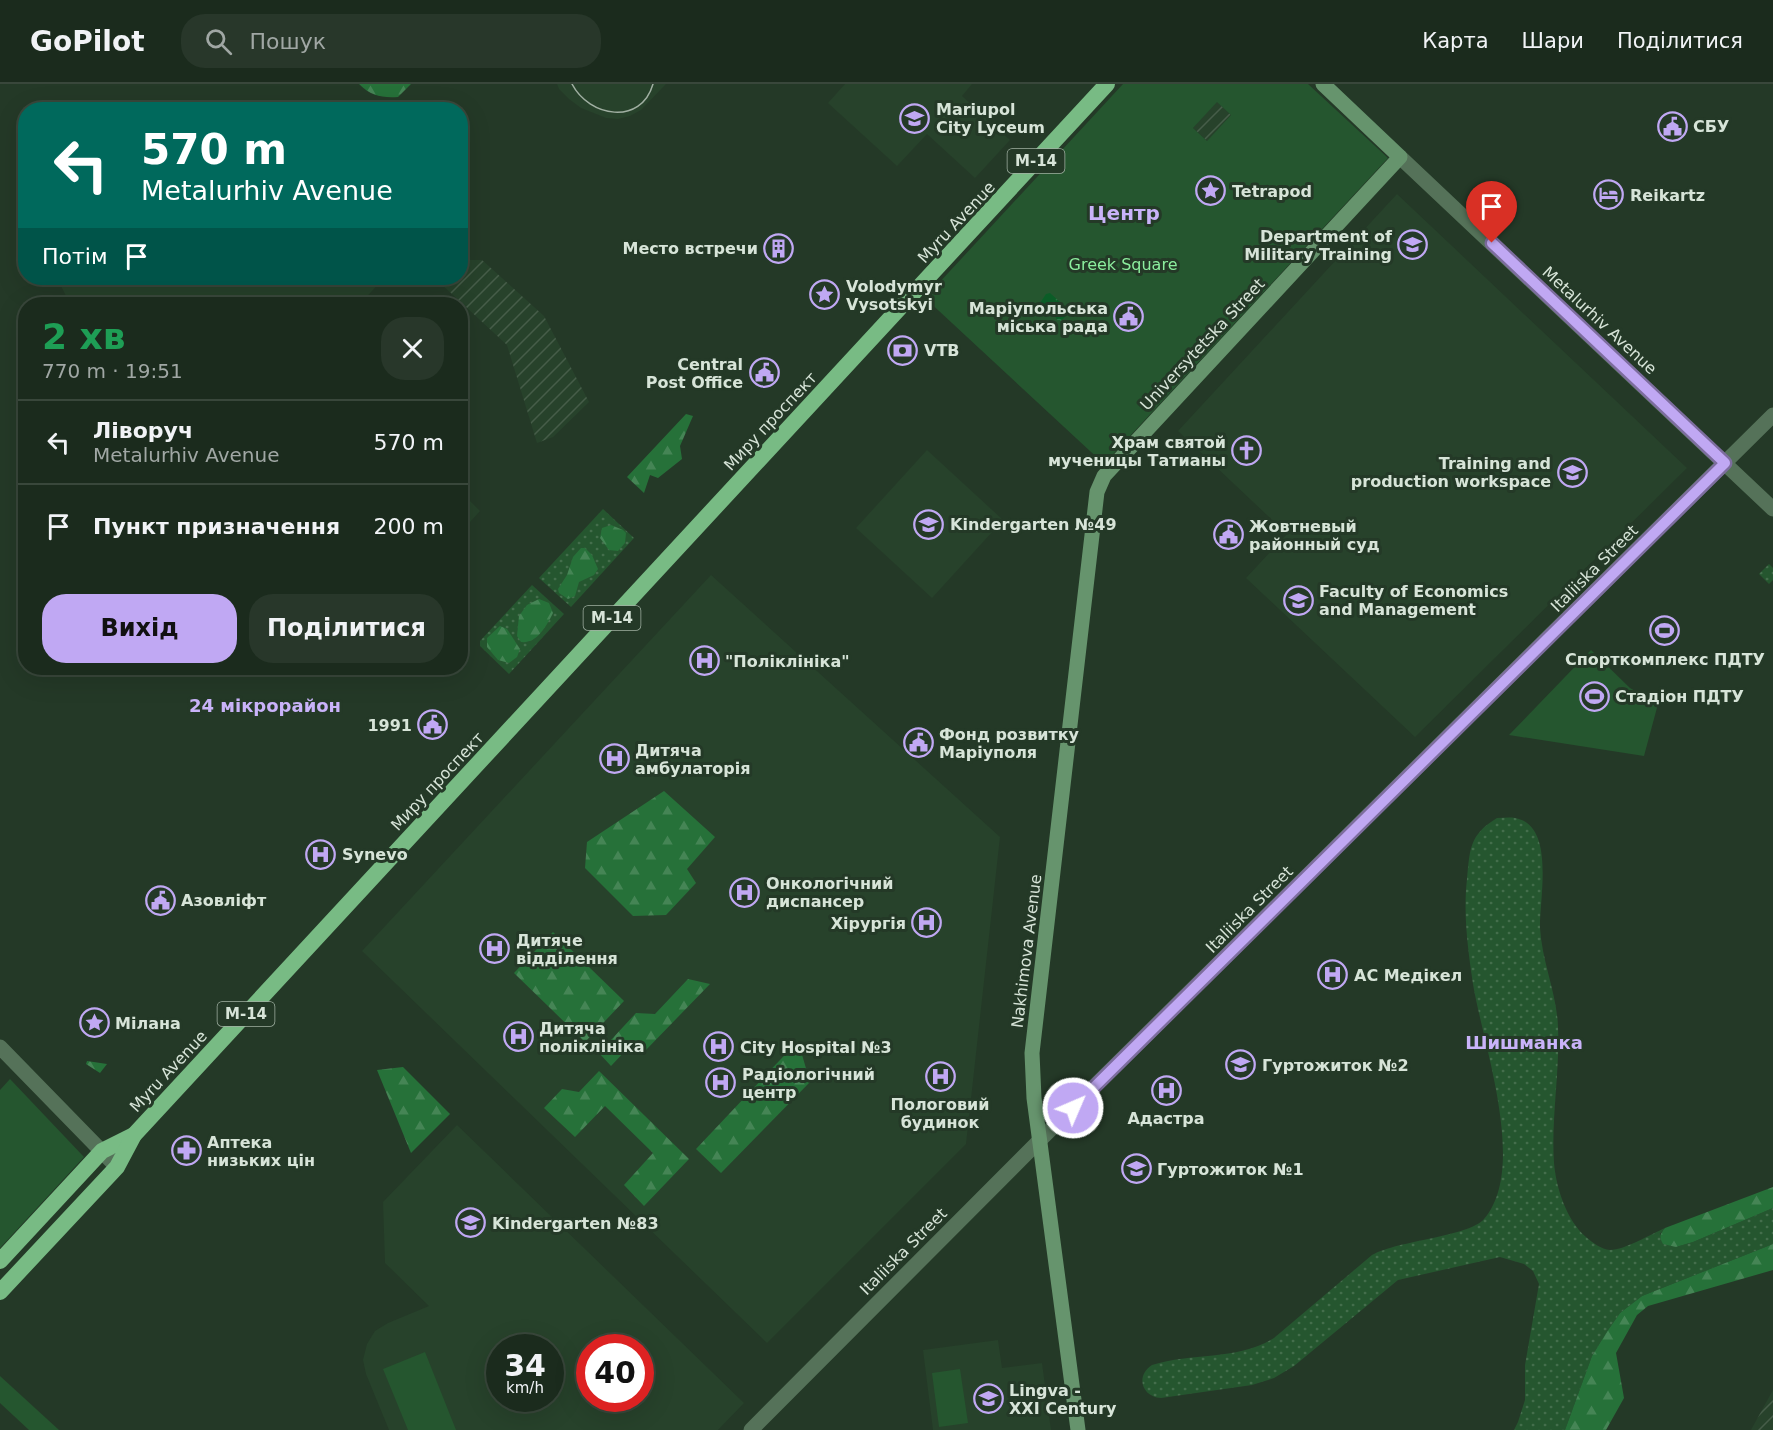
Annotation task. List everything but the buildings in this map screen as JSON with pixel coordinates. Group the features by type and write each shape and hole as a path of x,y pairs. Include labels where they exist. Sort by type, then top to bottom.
{"highway":[{"name":"Myru Avenue","path":"0,1292 117,1167 134,1135 1107,84"},
{"name":"Myru Avenue","path":"102,1151 134,1135"},
{"name":"М-14","path":"0,1261 102,1151"}],"main road":[{"name":"Metalurhiv Avenue","path":"1323,84 1400,156"},
{"name":"Universytetska Street","path":"1104,476 1400,156"},
{"name":"Nakhimova Avenue","path":"1078,1430 1039,1141 1032,1053 1097,492 1104,476"}],"street":[{"name":"Metalurhiv Avenue","path":"1400,156 1773,509"},
{"name":"Italiiska Street","path":"751,1430 1039,1141 1773,415"},
{"path":"0,1047 117,1167"}],"shaded area":[{"path":"557,84 666,84 641,110 618,119 606,118 581,108 559,89"},
{"name":"Mariupol City Lyceum","path":"845,84 972,84 962,96 1010,140 975,178 927,134 897,166 828,103"},
{"path":"1217,101 1231,115 1207,141 1193,128"},
{"path":"1397,194 1687,468 1415,737 1246,578 1287,534 1178,431"},
{"path":"468,260 482,260 544,316 589,402 553,437 537,443 507,345 468,309 468,297 455,297 442,285 468,285"},
{"path":"60,285 378,285 366,297 66,297"},
{"name":"Kindergarten №49","path":"927,450 1003,520 932,598 856,528"},
{"path":"468,499 480,511 468,524"},
{"name":"City Hospital №3","path":"711,575 1000,837 966,1144 767,1343 362,951"},
{"path":"457,1125 744,1403 718,1430 389,1430 366,1374 363,1360 367,1344 375,1331 388,1323 429,1306 385,1263 383,1202"},
{"name":"Lingva - XXI Century","path":"998,1340 1002,1368 1042,1363 1051,1430 933,1430 923,1350"},
{"path":"1773,1390 1773,1430 1751,1430"}],"green space":[{"path":"359,84 411,84 398,97 392,97 372,94"},
{"name":"Greek Square","path":"1123,84 1308,84 1388,158 1104,464 925,298","holes":["1217,102 1231,115 1207,141 1193,128"]},
{"path":"686,414 693,416 680,446 682,459 658,478 650,475 644,493 627,477"},
{"path":"603,509 634,538 571,607 539,578"},
{"path":"611,525 626,533 625,543 618,551 609,550 600,538 602,528"},
{"path":"581,548 585,548 592,555 598,569 594,575 579,582 575,596 568,599 559,593 558,589 567,575 573,557"},
{"path":"1769,564 1773,568 1773,580 1769,584 1759,574"},
{"path":"532,585 564,614 509,674 480,646 480,641"},
{"path":"539,599 549,603 553,613 537,637 521,642 517,636 519,616 527,605"},
{"path":"500,626 507,629 520,649 517,657 509,663 498,660 487,647 487,638"},
{"name":"Стадіон ПДТУ","path":"1591,650 1630,688 1658,704 1644,756 1509,735"},
{"path":"664,791 715,837 687,869 696,883 666,915 633,916 585,868 587,842"},
{"path":"1497,818 1515,818 1528,824 1536,834 1541,848 1541,941 1555,1002 1558,1027 1554,1163 1560,1193 1573,1222 1589,1239 1610,1250 1638,1241 1665,1228 1660,1234 1676,1247 1773,1208 1773,1244 1642,1296 1620,1313 1592,1356 1565,1430 1514,1430 1525,1400 1525,1365 1539,1284 1533,1271 1524,1264 1500,1257 1398,1280 1294,1366 1274,1378 1252,1385 1161,1398 1154,1397 1145,1390 1142,1380 1152,1365 1230,1353 1260,1345 1274,1338 1372,1255 1464,1230 1484,1219 1497,1197 1502,1169 1502,1138 1499,1105 1473,984 1467,932 1466,892 1470,851 1481,830"},
{"path":"553,932 624,1001 585,1042 514,973"},
{"path":"688,979 710,984 644,1052 626,1050 611,1066 599,1053 636,1013 655,1014"},
{"path":"798,1041 810,1082 721,1173 696,1149"},
{"path":"87,1061 107,1064 100,1073 86,1064"},
{"path":"403,1067 450,1114 411,1153 377,1070"},
{"path":"599,1071 689,1159 644,1206 624,1185 653,1153 605,1106 575,1137 544,1108 562,1089 579,1092"},
{"path":"10,1079 84,1157 0,1248 0,1090"},
{"path":"1773,1187 1773,1208 1693,1242 1676,1247 1663,1244 1661,1236 1665,1228"},
{"path":"1773,1244 1773,1270 1648,1306 1637,1315 1616,1353 1624,1398 1606,1430 1565,1430 1592,1356 1620,1313 1642,1296"},
{"path":"425,1352 456,1430 408,1430 383,1369"},
{"path":"960,1369 968,1423 939,1427 932,1373"},
{"path":"0,1376 59,1430 29,1430 0,1403"}],"water":[{"path":"1050,293 1069,310 1061,321 1057,320 1040,303 1046,294"}],"tram line":[{"path":"572,84 590,104 602,110 614,112 627,111 638,106 647,97 653,84"}],"place":[{"name":"Mariupol City Lyceum","path":"915,118"},
{"name":"СБУ","path":"1672,126"},
{"name":"Tetrapod","path":"1211,191"},
{"name":"Reikartz","path":"1609,195"},
{"name":"Department of Military Training","path":"1413,245"},
{"name":"Место встречи","path":"779,248"},
{"name":"Volodymyr Vysotskyi","path":"825,295"},
{"name":"Маріупольська міська рада","path":"1129,317"},
{"name":"VTB","path":"903,350"},
{"name":"Central Post Office","path":"764,373"},
{"name":"Храм святой мученицы Татианы","path":"1247,451"},
{"name":"Training and production workspace","path":"1572,472"},
{"name":"Kindergarten №49","path":"929,524"},
{"name":"Жовтневый районный суд","path":"1228,535"},
{"name":"Faculty of Economics and Management","path":"1298,600"},
{"name":"Спорткомплекс ПДТУ","path":"1665,631"},
{"name":"\"Поліклініка\"","path":"704,661"},
{"name":"Стадіон ПДТУ","path":"1594,696"},
{"name":"1991","path":"433,725"},
{"name":"Фонд розвитку Маріуполя","path":"918,743"},
{"name":"Дитяча амбулаторія","path":"614,759"},
{"name":"Synevo","path":"321,854"},
{"name":"Онкологічний диспансер","path":"745,892"},
{"name":"Азовліфт","path":"160,900"},
{"name":"Хірургія","path":"927,923"},
{"name":"Дитяче відділення","path":"495,949"},
{"name":"AC Медікел","path":"1333,975"},
{"name":"Мілана","path":"94,1023"},
{"name":"Дитяча поліклініка","path":"518,1037"},
{"name":"City Hospital №3","path":"719,1047"},
{"name":"Гуртожиток №2","path":"1241,1065"},
{"name":"Пологовий будинок","path":"940,1076"},
{"name":"Радіологічний центр","path":"721,1083"},
{"name":"Адастра","path":"1166,1090"},
{"name":"Аптека низьких цін","path":"186,1151"},
{"name":"Гуртожиток №1","path":"1136,1169"},
{"name":"Kindergarten №83","path":"471,1223"},
{"name":"Lingva - XXI Century","path":"988,1399"}],"district":[{"name":"Центр","path":"1124,213"},
{"name":"24 мікрорайон","path":"265,706"},
{"name":"Шишманка","path":"1524,1043"}],"route":[{"path":"1073,1108 1725,463 1492,243"}]}
